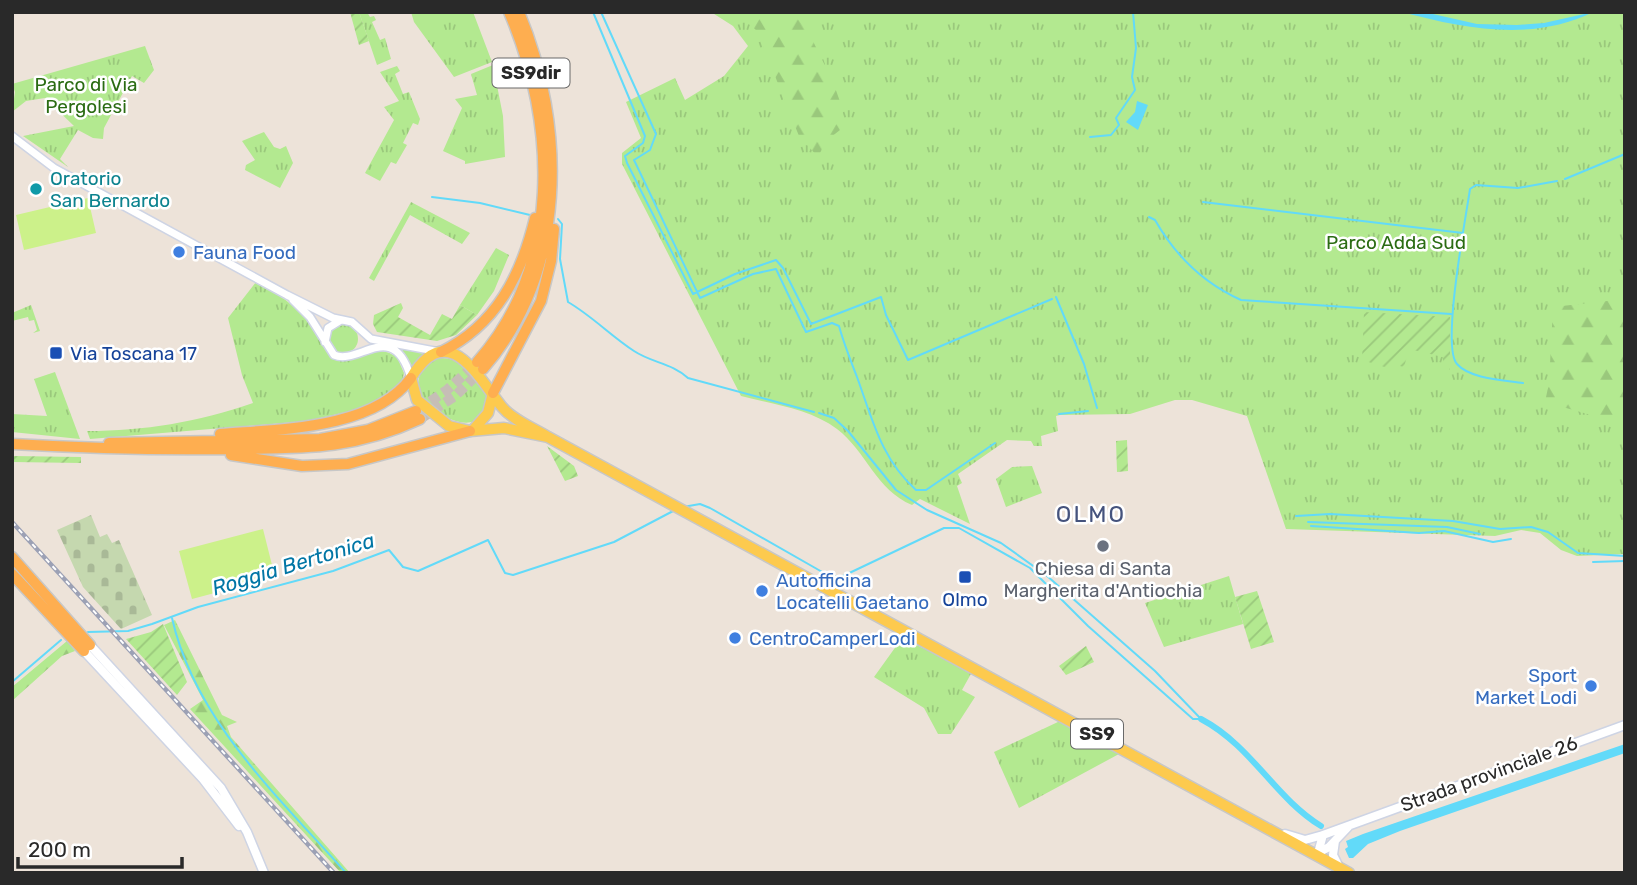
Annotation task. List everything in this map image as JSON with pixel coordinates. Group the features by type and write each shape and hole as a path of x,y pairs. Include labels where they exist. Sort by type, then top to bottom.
{"highway":[{"name":"SS9dir","path":"509,12 526,54 538,105 543,176 539,227 528,277 502,332 480,366 516,326 533,290 548,229 551,168 542,83 519,12"},
{"path":"493,393 535,317 548,280 556,178 551,168"},
{"path":"441,352 481,327 506,294 531,236 543,176"},
{"path":"181,446 207,436 289,429 342,418 386,404 411,378"},
{"path":"12,444 181,446 330,438 418,415"},
{"path":"181,446 326,466 370,460 471,431"},
{"path":"12,439 87,446"},
{"path":"12,557 87,648"},
{"path":"12,573 87,648"}],"main road":[{"path":"441,352 457,356 471,365 510,414 548,437 504,428 471,431 449,426 417,400 411,378 425,360 441,352"},
{"path":"471,431 488,414 493,393"},
{"name":"SS9","path":"548,437 1318,853 1349,873"},
{"path":"87,648 216,783 242,821 263,869"},
{"name":"Strada provinciale 26","path":"1281,833 1305,840 1323,835 1625,725"},
{"name":"Strada provinciale 26","path":"1318,853 1329,847 1353,824"},
{"path":"1318,853 1323,835"},
{"path":"1336,839 1333,850 1338,865"}],"street":[{"path":"12,136 54,168 288,295 352,322 360,330 383,343 441,352"},
{"path":"288,295 310,317 326,346 339,357 374,347 392,350 405,361 411,378"},
{"path":"326,346 328,328 343,320"},
{"path":"355,354 362,343 360,330"}],"green space":[{"path":"350,12 359,12 369,41 359,45"},
{"path":"359,12 374,16 376,20 372,22 380,40 385,38 391,59 377,65"},
{"path":"411,12 473,12 492,62 454,77 414,22"},
{"name":"Parco Adda Sud","path":"711,12 1625,12 1625,554 1577,556 1561,550 1540,533 1521,530 1495,536 1286,529 1247,416 1192,400 1175,400 1130,414 1056,416 1058,431 1041,436 1042,446 1034,446 1031,441 1007,440 958,474 962,483 957,486 970,524 920,499 912,505 900,498 880,480 847,438 827,422 791,408 741,396 622,164 622,153 641,138 626,102 675,78 685,100 724,76 748,46 733,26"},
{"path":"736,12 792,12 809,33 833,82 843,110 840,130 826,141 818,157 799,136 757,31"},
{"name":"Parco di Via Pergolesi","path":"145,46 154,70 144,83 132,76 104,128 103,139 93,138 78,130 60,159 68,167 23,136 74,126 45,98 26,101 12,112 15,92 12,84"},
{"path":"493,65 503,116 505,157 465,164 465,161 443,151 462,108 455,99 477,95 471,74"},
{"path":"397,66 400,71 395,74 403,94 409,92 420,119 418,125 413,123 403,143 407,145 396,164 391,162 380,181 365,173 394,120 384,107 399,101 380,72"},
{"path":"264,132 274,147 280,149 286,146 293,163 280,188 245,170 246,165 255,160 242,141"},
{"path":"88,198 96,233 24,250 16,215"},
{"path":"411,202 470,233 462,244 410,215 374,281 369,278"},
{"path":"496,248 509,255 494,291 477,315 460,305"},
{"path":"256,282 283,298 304,315 331,358 347,360 378,351 397,357 404,373 401,386 368,407 307,421 90,439 87,431 171,424 253,403 242,375 228,318"},
{"path":"1625,299 1625,417 1591,415 1545,402 1549,383 1553,307"},
{"path":"401,303 403,308 398,317 430,335 442,314 452,319 460,305 477,315 456,335 437,341 377,332 373,324 374,315"},
{"path":"31,305 40,331 33,333 37,330 34,320 29,321 28,317 12,321 12,313"},
{"path":"1364,312 1450,317 1450,370 1443,362 1443,357 1409,349 1404,367 1392,364 1391,369 1362,360"},
{"path":"344,325 354,329 358,339 354,349 344,353 334,349 330,339 334,329"},
{"path":"401,348 427,353 411,369"},
{"path":"439,358 461,364 482,387 486,393 485,408 480,418 471,422 449,419 420,395 418,383 421,372"},
{"path":"55,372 80,439 12,432 12,414 47,416 34,379"},
{"path":"1127,440 1128,471 1117,472 1116,441"},
{"path":"547,446 574,466 578,476 565,481"},
{"path":"12,456 81,457 81,463 12,462"},
{"path":"1032,466 1042,493 1006,507 996,479 1012,467"},
{"path":"91,515 100,537 107,534 112,543 119,540 152,615 121,629 83,587 57,530"},
{"path":"263,529 275,577 192,599 179,551"},
{"path":"1229,576 1243,624 1164,647 1145,603"},
{"path":"1257,591 1274,642 1251,649 1235,597"},
{"path":"175,620 222,715 237,722 227,726 231,737 350,873 341,873 190,709 203,700 164,625"},
{"path":"163,624 187,682 177,695 126,639 151,632"},
{"path":"902,638 972,672 962,690 975,697 951,734 938,734 924,708 874,677"},
{"path":"67,641 75,651 62,656 12,701 12,687"},
{"path":"1086,646 1094,662 1066,675 1059,666"},
{"path":"1060,721 1119,754 1019,808 994,752"}],"water":[{"path":"1402,12 1424,12 1477,24 1517,25 1544,23 1593,12 1547,27 1499,30"},
{"path":"1137,101 1148,105 1138,130 1126,122 1135,112"},
{"path":"1625,744 1625,753 1400,831 1368,844 1353,858 1349,858 1345,849 1348,847 1346,841 1363,834"}],"waterway":[{"path":"593,12 645,136 643,143 625,156 627,163 693,294 735,274 776,260 783,268 811,324 881,297 886,315 908,360 1052,299"},
{"path":"601,12 656,134 650,150 634,160 700,298 753,274 776,269 806,332 832,323 839,326 879,437 894,465 916,490 926,490 995,443"},
{"path":"1090,137 1111,135 1119,125 1116,118 1135,90 1132,77 1136,48 1133,12"},
{"path":"1565,179 1625,154"},
{"path":"1523,383 1470,373 1457,364 1453,353 1453,309 1470,189 1476,185 1518,188 1557,181"},
{"path":"432,197 480,203 530,215"},
{"path":"1203,202 1463,233"},
{"path":"1149,217 1155,220 1191,267 1214,285 1241,300 1451,314"},
{"path":"558,219 562,224 560,259 568,302 617,339 634,351 675,369 688,378 814,412"},
{"path":"1056,297 1084,364 1097,408"},
{"path":"1059,414 1088,411"},
{"path":"819,413 834,418 848,431 896,490 927,510 1001,543 1046,575 1155,671 1201,719"},
{"name":"Roggia Bertonica","path":"683,507 700,504 710,508 831,577 843,576 944,528 959,528 1030,568 1088,626 1193,719 1201,719"},
{"name":"Roggia Bertonica","path":"88,632 128,631 198,607 333,571 389,550 403,567 418,571 488,540 505,573 513,575 614,542 675,510"},
{"path":"1296,516 1330,514 1453,521 1500,529 1531,527 1548,532 1578,553 1625,556"},
{"path":"1308,522 1447,527 1480,534"},
{"path":"1311,526 1419,533 1444,531 1493,542 1511,539"},
{"path":"1593,562 1625,561"},
{"path":"172,618 183,655 199,691 219,724 242,756 346,873"},
{"name":"Roggia Bertonica","path":"12,682 61,640"},
{"path":"1201,719 1235,743 1290,801 1321,826"}],"tunnel":[{"path":"418,410 447,390 477,363"},
{"path":"420,419 455,396 483,369"}],"railway":[{"path":"12,522 334,873"}],"place":[{"name":"Oratorio San Bernardo","path":"36,189"},
{"name":"Fauna Food","path":"179,252"},
{"name":"Via Toscana 17","path":"56,353"},
{"name":"Chiesa di Santa Margherita d'Antiochia","path":"1103,546"},
{"name":"Olmo","path":"965,577"},
{"name":"Autofficina Locatelli Gaetano","path":"762,591"},
{"name":"CentroCamperLodi","path":"735,638"},
{"name":"Sport Market Lodi","path":"1591,686"}],"district":[{"name":"OLMO","path":"1091,514"}]}
